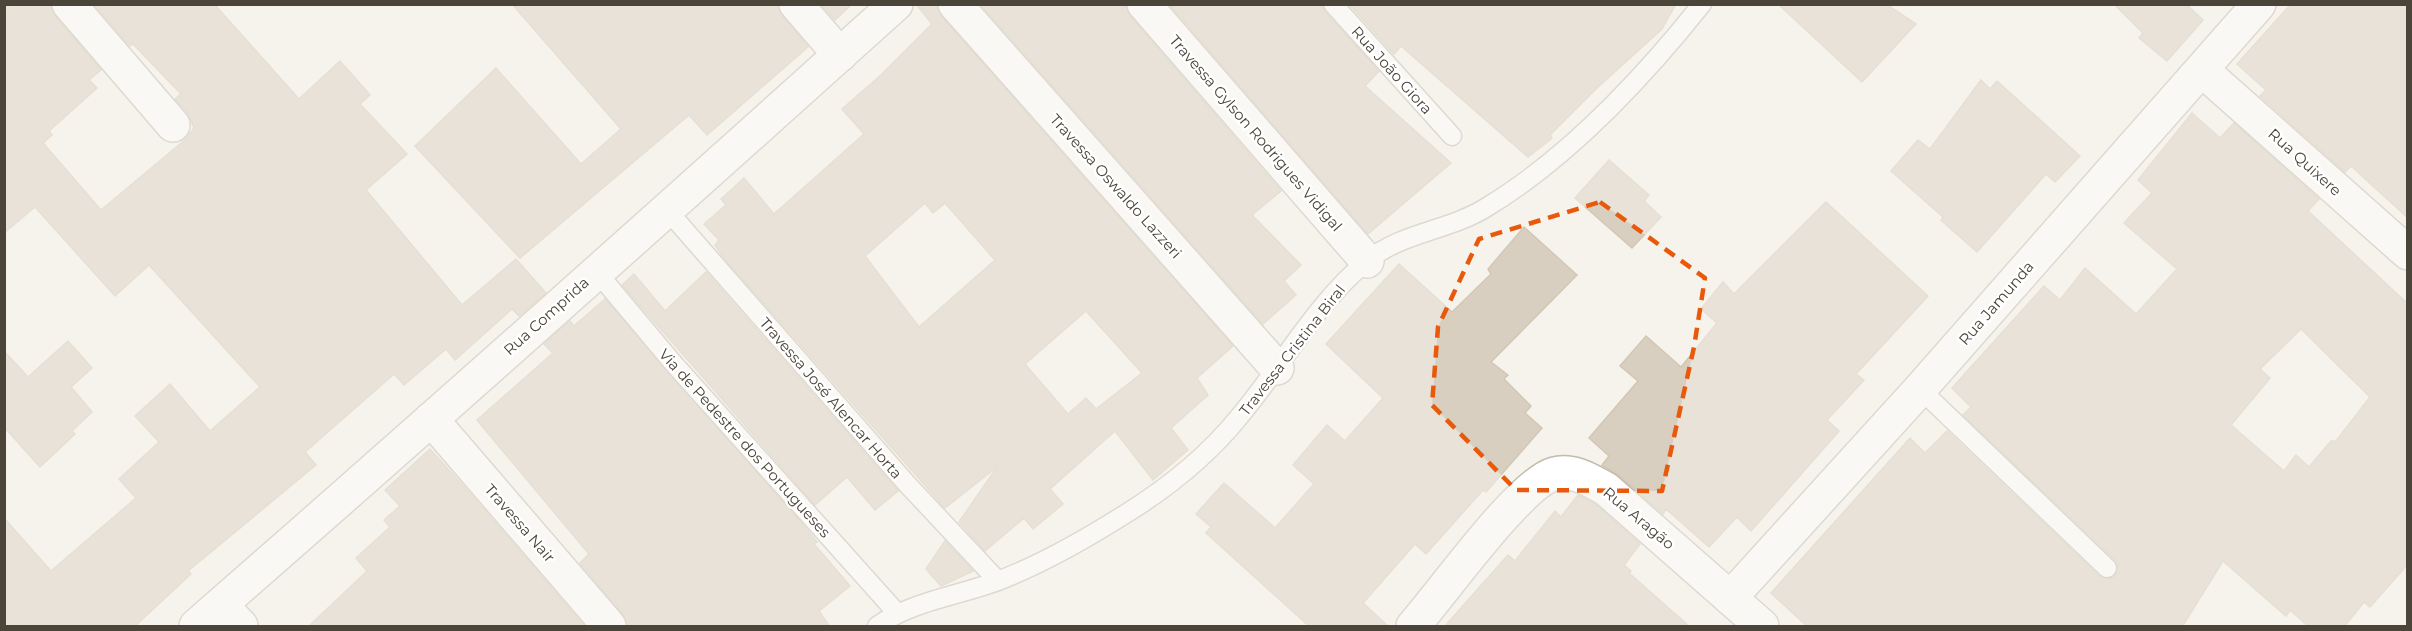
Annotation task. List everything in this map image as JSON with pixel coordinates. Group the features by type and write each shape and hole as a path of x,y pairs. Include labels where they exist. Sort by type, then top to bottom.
{"street":[{"path":"69,4 173,125"},
{"path":"796,4 840,54"},
{"name":"Rua Comprida","path":"196,627 231,616 431,419 596,271 668,211 896,4"},
{"name":"Travessa Oswaldo Lazzeri","path":"954,4 1277,368"},
{"name":"Travessa Gylson Rodrigues Vidigal","path":"1144,4 1367,261"},
{"name":"Rua Jamunda","path":"1730,598 1920,389 2259,4"},
{"name":"Rua Quixere","path":"2202,70 2408,253"},
{"name":"Travessa Nair","path":"431,419 609,627"},
{"name":"Rua Aragão","path":"1413,627 1506,514 1534,487 1554,474 1579,474 1606,489 1762,627"}],"lane":[{"name":"Rua João Giora","path":"1333,4 1452,136"},
{"name":"Travessa Cristina Biral","path":"877,627 897,612 998,581 1042,561 1127,513 1170,481 1204,453 1238,418 1314,319 1367,261 1398,241 1454,223 1485,209 1514,188 1572,142 1631,86 1702,4"},
{"name":"Travessa José Alencar Horta","path":"668,211 899,475 998,581"},
{"name":"Via de Pedestre dos Portugueses","path":"596,271 674,364 897,612"},
{"path":"1920,389 2107,568"}],"highlighted area":[{"path":"1600,202 1705,278 1694,347 1662,491 1516,490 1432,405 1438,327 1479,239"}],"building":[{"path":"4,4 51,4 55,16 101,70 89,80 97,88 49,131 52,135 43,143 101,210 186,139 194,128 188,113 175,99 181,94 133,44 130,46 94,4 214,4 299,99 340,61 370,95 360,104 407,154 366,190 462,305 516,259 546,293 519,316 512,309 455,360 446,349 404,385 394,374 305,452 316,465 188,571 191,574 134,627 4,627 4,518 51,571 136,498 119,479 159,442 135,416 170,384 210,431 260,387 149,265 115,296 35,207 4,233"},
{"path":"512,4 778,4 782,16 808,47 707,135 689,115 520,258 415,146 496,68 581,164 621,129"},
{"path":"821,4 852,4 835,20"},
{"path":"916,4 937,4 941,16 1233,346 1197,378 1208,395 1171,428 1188,450 1153,480 1115,431 1050,489 1063,504 1033,529 1024,518 985,551 959,522 997,467 945,508 723,257 715,245 719,240 704,224 726,205 721,199 744,178 774,214 864,134 842,109 882,74 932,24","holes":["925,203 933,213 945,203 995,260 919,327 865,256","1086,311 1142,373 1096,409 1086,398 1068,414 1025,364"]},
{"path":"980,4 1126,4 1130,16 1281,191 1252,215 1301,265 1284,281 1296,295 1263,324"},
{"path":"1169,4 1322,4 1325,12 1379,71 1365,86 1451,163 1368,234"},
{"path":"1349,4 1676,4 1662,29 1597,88 1550,135 1552,138 1528,157 1401,46 1394,54"},
{"path":"1778,4 1886,4 1916,24 1862,82"},
{"path":"2114,4 2186,4 2203,20 2167,61 2139,38 2143,33"},
{"path":"2291,4 2408,4 2408,218 2351,166 2345,172 2260,96 2266,90 2237,64"},
{"path":"1981,80 1990,89 1997,81 2080,156 2055,182 2046,174 1977,252 1941,220 1943,217 1891,171 1918,140 1930,149"},
{"path":"2192,113 2220,138 2234,123 2319,199 2308,211 2408,304 2408,564 2370,607 2364,602 2344,627 2309,627 2290,610 2286,616 2223,561 2182,627 1808,627 1771,593 1910,438 1925,453 1947,431 2099,576 2110,579 2115,575 2118,565 2115,560 1963,415 1971,407 1952,388 2044,286 2060,300 2085,268 2136,314 2177,269 2124,223 2152,193 2138,180","holes":["2301,329 2370,397 2336,441 2331,441 2309,467 2296,455 2284,471 2231,425 2270,378 2260,369"]},
{"path":"1609,160 1649,195 1644,201 1661,217 1632,248 1575,198"},
{"path":"1826,202 1928,296 1856,374 1864,380 1827,420 1839,431 1751,531 1737,517 1709,547 1666,509 1663,514 1618,475 1602,465 1609,456 1589,438 1638,381 1620,366 1646,336 1681,367 1717,323 1701,309 1723,282 1734,294"},
{"path":"1524,227 1577,275 1491,362 1508,375 1504,379 1531,406 1525,413 1542,428 1486,492 1483,490 1426,554 1415,544 1363,603 1389,627 1310,627 1206,533 1211,527 1196,514 1224,483 1275,528 1314,484 1293,465 1327,425 1345,441 1383,398 1326,344 1399,264 1452,312 1491,274 1488,269"},
{"path":"706,272 898,491 875,510 847,477 815,505 622,285 634,274 665,311"},
{"path":"605,299 799,520 817,542 814,544 850,586 819,611 830,627 627,627 623,614 580,563 589,554 477,420 553,353 544,344 570,321 574,326"},
{"path":"68,341 92,368 71,387 92,412 72,431 75,434 40,467 4,427 4,351 28,377"},
{"path":"430,449 585,627 308,627 367,571 356,558 390,527 384,520 400,506 385,490"},
{"path":"1578,495 1595,504 1640,544 1624,565 1631,571 1629,573 1690,627 1444,627 1508,555 1515,561 1555,511 1561,517"},
{"path":"945,541 973,571 941,586 926,569"}]}
